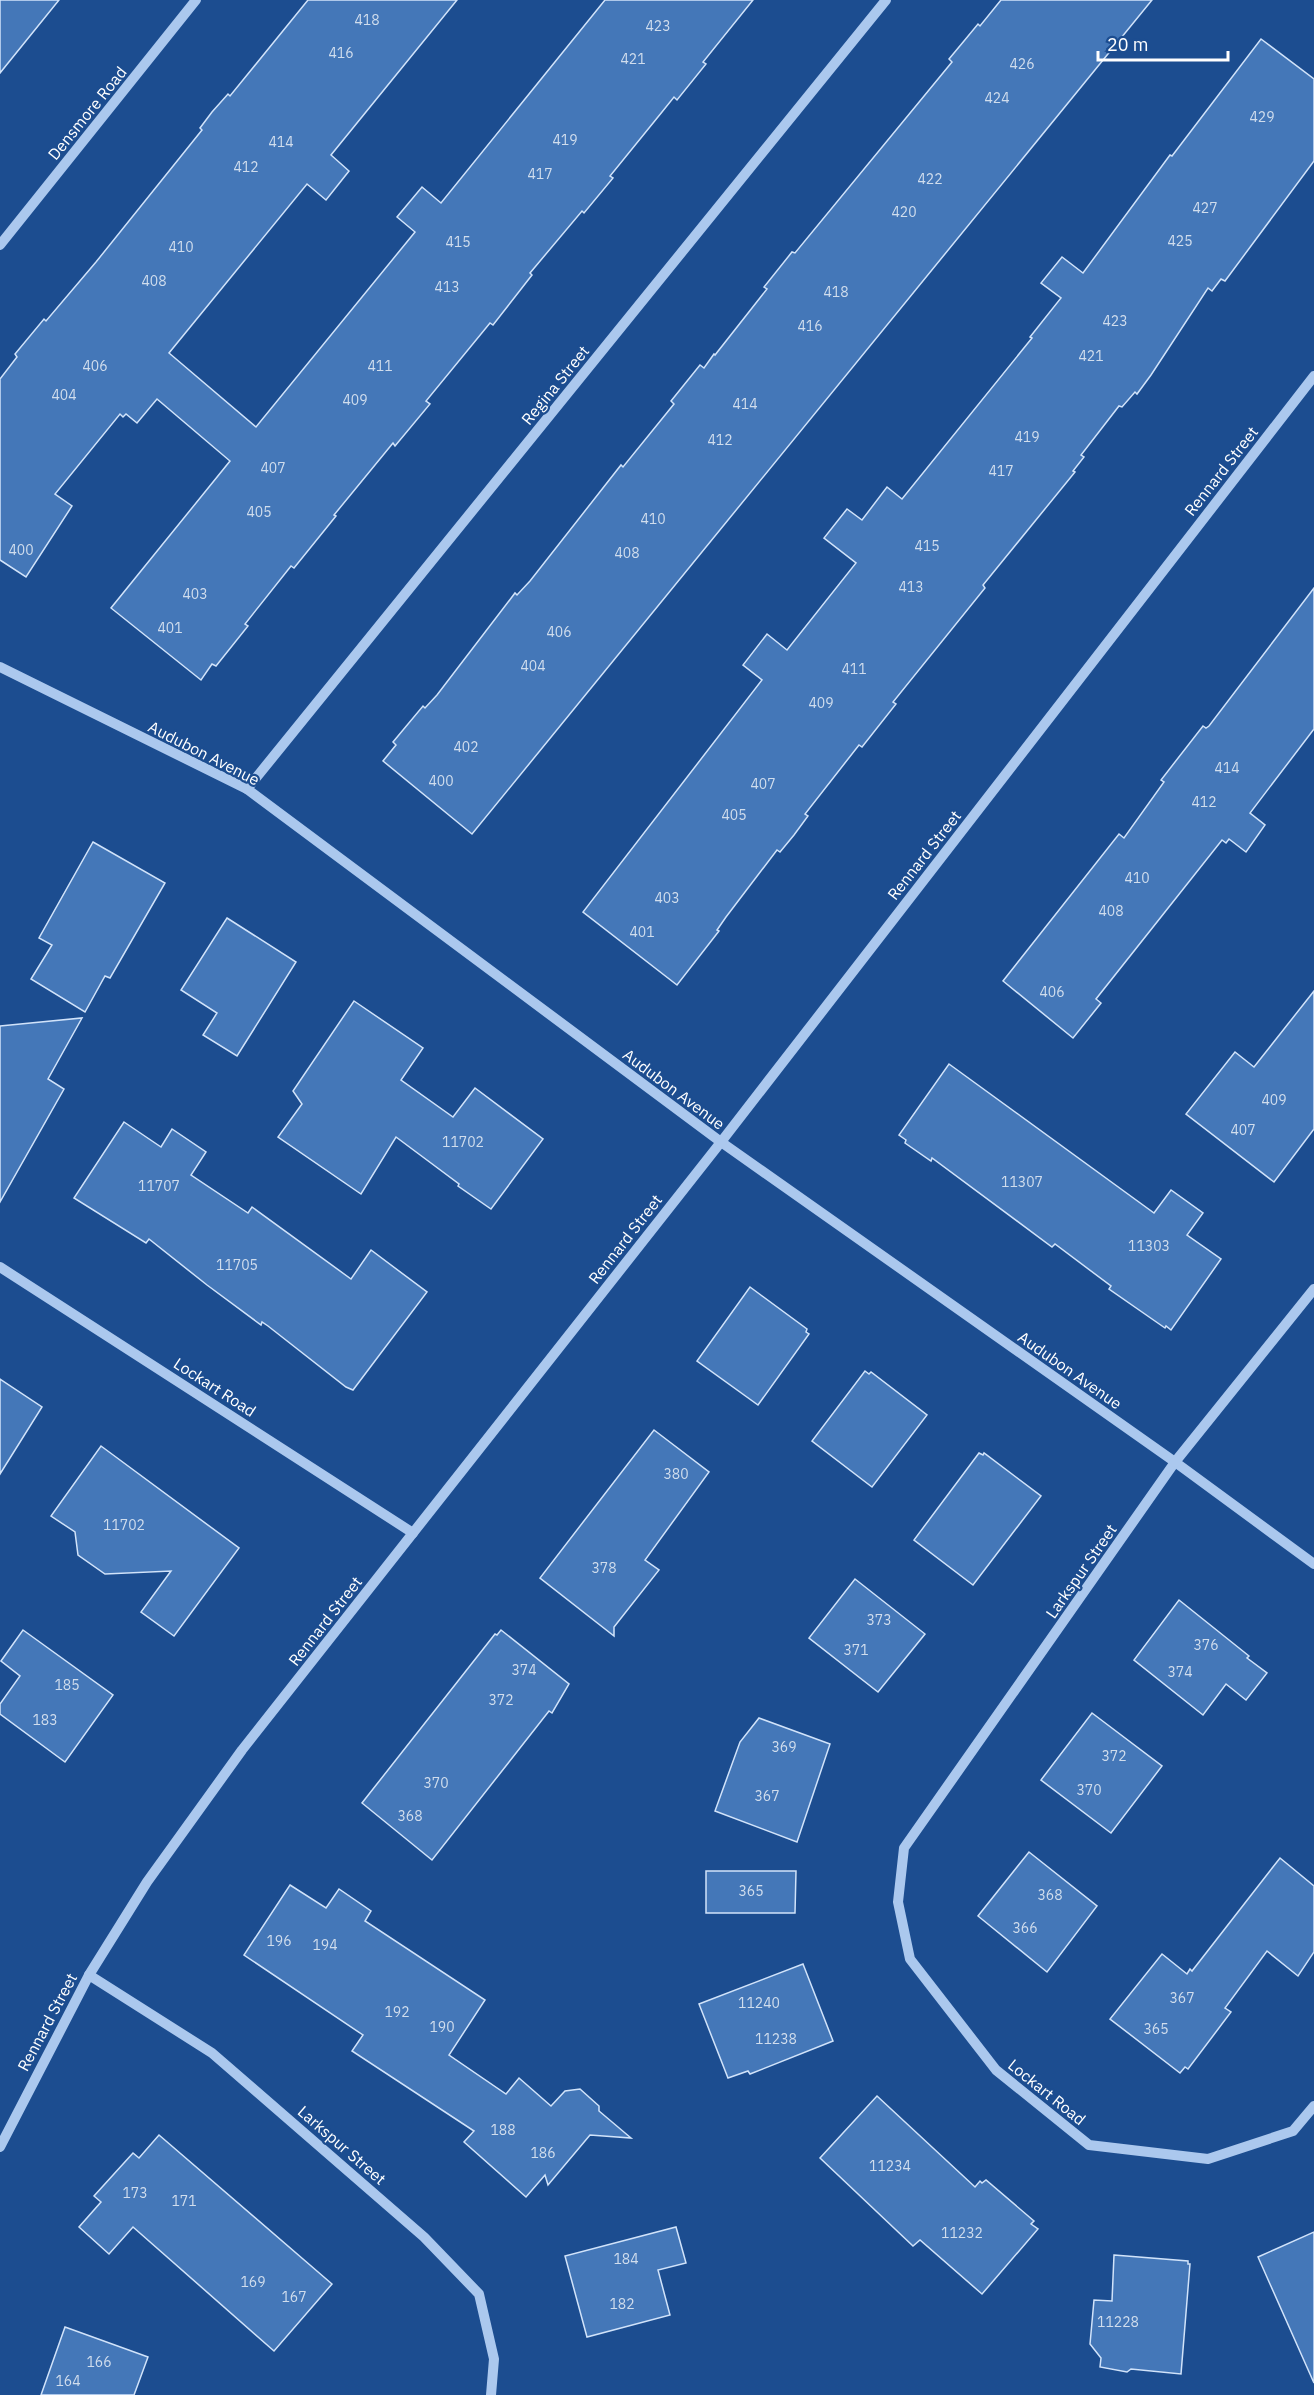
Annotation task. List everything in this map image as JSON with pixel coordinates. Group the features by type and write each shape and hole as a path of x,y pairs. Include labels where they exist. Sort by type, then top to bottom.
{"street":[{"name":"Densmore Road","path":"0,245 196,0"},
{"name":"Regina Street","path":"247,789 886,0"},
{"name":"Rennard Street","path":"0,2147 89,1975 147,1882 242,1750 721,1142 1314,376"},
{"name":"Audubon Avenue","path":"0,667 247,789 721,1142 1175,1462 1314,1564"},
{"name":"Lockart Road","path":"0,1267 413,1533"},
{"name":"Larkspur Street","path":"900,1884 904,1848 1175,1462 1314,1289"},
{"name":"Lockart Road","path":"900,1884 898,1902 910,1959 996,2070 1089,2145 1208,2159 1293,2131 1314,2106"},
{"name":"Larkspur Street","path":"89,1975 212,2053 424,2237 479,2294 494,2359 491,2395"}],"building":[{"path":"0,0 59,0 0,73"},
{"path":"308,0 457,0 331,155 349,171 326,200 307,184 169,353 256,427 415,232 397,217 422,187 441,203 605,0 753,0 703,62 706,64 677,100 674,97 610,176 613,178 530,273 532,275 493,325 490,323 426,401 430,404 395,446 393,443 294,568 291,566 245,624 248,626 216,666 212,664 201,680 111,608 230,461 157,399 137,423 126,414 123,417 120,414 55,494 72,506 26,577 0,560 0,379 17,357 15,354 96,262 202,130 200,128 212,112 228,94 230,96"},
{"path":"1001,0 1152,0 472,834 383,761 396,745 393,742 423,706 425,708 437,695 515,593 517,595 530,581 621,465 623,467 674,404 671,401 700,365 704,368 715,355 767,289 764,287 792,252 795,253 952,62 949,59"},
{"path":"1261,39 1314,79 1314,161 1225,281 1221,279 1212,291 1208,288 1137,394 1135,392 1122,407 1119,406 1081,455 1084,457 1073,471 1075,472 983,585 985,588 893,702 896,704 862,747 859,745 805,814 808,816 794,835 780,852 777,850 677,985 583,912 762,680 743,665 767,634 787,650 856,563 824,538 847,509 862,520 887,487 902,499 1032,338 1030,337 1061,298 1041,283 1062,257 1083,273 1170,155 1172,156"},
{"path":"1314,588 1314,729 1250,813 1265,825 1246,852 1229,839 1226,843 1222,840 1096,999 1101,1003 1073,1038 1003,981 1119,834 1124,838 1164,782 1161,780 1203,726 1206,728 1209,726"},
{"path":"93,842 165,883 110,978 105,976 85,1012 31,979 52,945 39,938"},
{"path":"227,918 296,962 237,1056 203,1035 217,1013 181,990"},
{"path":"1314,991 1314,1129 1274,1182 1186,1114 1235,1052 1254,1067"},
{"path":"354,1001 423,1048 401,1080 453,1117 475,1088 543,1139 491,1209 396,1137 361,1194 278,1137 302,1104 293,1091"},
{"path":"82,1018 48,1079 64,1089 0,1202 0,1026"},
{"path":"949,1064 1154,1213 1171,1190 1203,1213 1187,1235 1221,1259 1171,1330 1109,1289 1111,1286 1055,1244 1052,1247 932,1158 931,1161 905,1143 906,1140 899,1135"},
{"path":"124,1122 161,1147 172,1129 206,1152 191,1175 248,1213 252,1207 351,1279 371,1250 427,1292 353,1390 346,1387 268,1326 262,1322 261,1325 149,1239 146,1243 74,1198"},
{"path":"750,1287 807,1329 806,1332 809,1334 758,1405 697,1361"},
{"path":"865,1371 869,1374 871,1372 927,1415 872,1487 812,1441"},
{"path":"0,1379 42,1407 0,1474"},
{"path":"654,1430 709,1472 645,1560 659,1570 614,1627 614,1636 540,1578"},
{"path":"101,1446 239,1548 174,1636 141,1612 171,1571 105,1574 78,1555 75,1532 51,1516"},
{"path":"979,1453 983,1455 984,1453 1041,1496 973,1585 914,1540"},
{"path":"855,1579 925,1634 878,1692 809,1638"},
{"path":"1179,1600 1267,1673 1246,1700 1226,1684 1203,1715 1134,1660"},
{"path":"23,1630 113,1695 65,1762 0,1714 0,1704 20,1676 1,1661"},
{"path":"501,1630 569,1684 552,1713 549,1711 432,1860 362,1803 495,1634 497,1635"},
{"path":"1092,1713 1162,1766 1111,1833 1041,1780"},
{"path":"759,1718 830,1744 797,1842 715,1811 740,1742"},
{"path":"1029,1852 1097,1906 1047,1972 978,1916"},
{"path":"1280,1858 1314,1886 1314,1952 1298,1976 1267,1951 1225,2008 1231,2012 1188,2069 1185,2067 1180,2073 1110,2019 1162,1954 1187,1974 1190,1969 1192,1971"},
{"path":"706,1871 796,1871 795,1913 706,1913"},
{"path":"290,1885 326,1908 339,1889 371,1911 365,1921 485,2000 449,2055 506,2094 519,2078 551,2106 565,2091 580,2089 599,2106 599,2111 631,2138 590,2135 548,2185 545,2175 526,2197 464,2142 474,2131 352,2051 363,2035 244,1955"},
{"path":"803,1964 833,2041 750,2074 748,2071 728,2078 699,2004"},
{"path":"877,2096 975,2187 980,2181 982,2183 986,2180 1034,2221 1031,2224 1038,2229 982,2294 920,2240 913,2246 820,2158"},
{"path":"159,2135 332,2284 274,2351 133,2227 109,2254 79,2227 101,2202 94,2196 133,2153 139,2158"},
{"path":"676,2227 686,2263 658,2270 670,2315 587,2337 565,2256"},
{"path":"1314,2232 1314,2383 1258,2257"},
{"path":"1114,2255 1188,2261 1190,2264 1181,2374 1131,2369 1127,2372 1100,2367 1101,2358 1090,2344 1094,2300 1112,2301"},
{"path":"65,2327 148,2357 134,2395 41,2395"}]}
